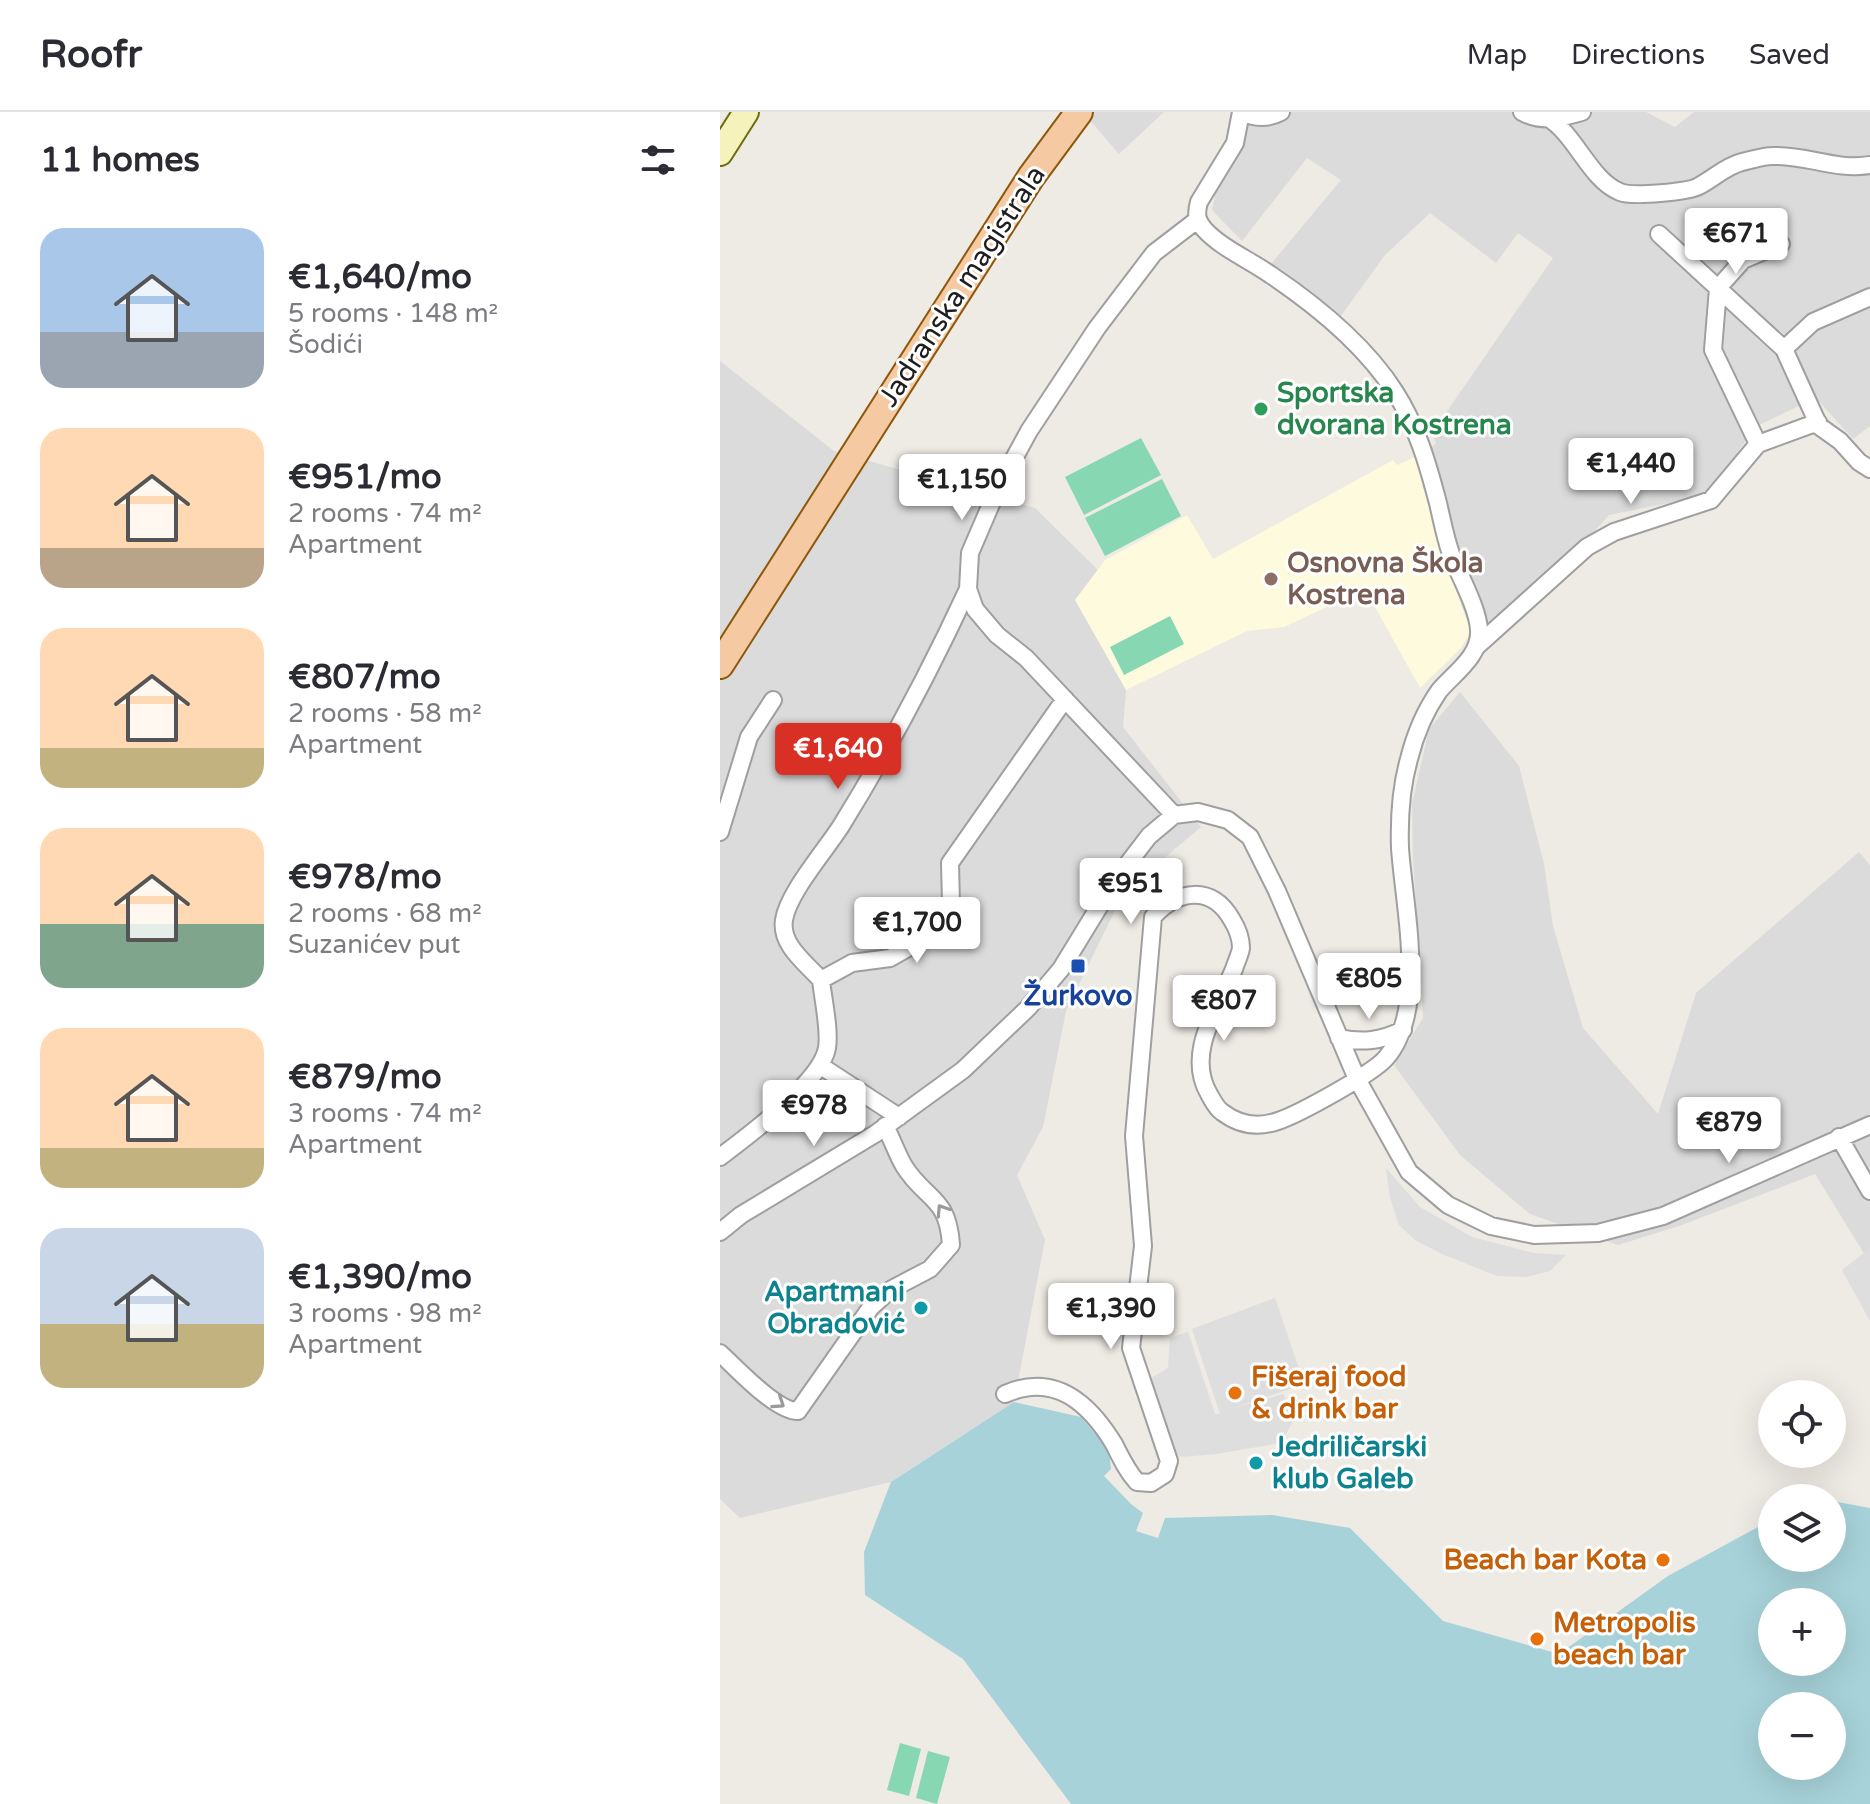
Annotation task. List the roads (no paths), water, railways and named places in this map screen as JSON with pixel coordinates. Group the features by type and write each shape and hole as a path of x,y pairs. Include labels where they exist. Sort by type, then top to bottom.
{"main road":[{"name":"Jadranska magistrala","path":"720,665 1031,177 1079,112"}],"street":[{"path":"720,153 746,112"},
{"path":"1005,1394 1023,1386 1043,1386 1070,1394 1098,1421 1137,1482 1151,1483 1165,1474 1169,1461 1131,1348 1143,1246 1134,1136 1138,1076 1153,917 1164,904 1182,896 1210,898 1221,904 1238,930 1241,950 1201,1048 1199,1070 1219,1110 1240,1123 1264,1126 1295,1116 1383,1062 1403,1030 1409,1009 1411,985 1407,899 1400,846 1401,799 1406,772 1422,719 1440,691 1464,666 1480,632 1449,550 1419,439 1395,392 1360,347 1314,306 1212,237 1197,220 1199,202 1235,143 1241,112 1253,117 1281,112"},
{"path":"1522,112 1534,118 1557,119 1582,112"},
{"path":"1548,118 1561,127 1604,180 1621,193 1645,194 1698,188 1709,178 1737,164 1773,155 1849,167 1870,165"},
{"path":"1174,815 1065,699 982,618 968,589 970,553 998,488 1029,431 1097,328 1154,253 1197,220"},
{"path":"1659,234 1784,349 1818,422 1870,469"},
{"path":"1758,444 1713,350 1718,288 1743,260 1781,244"},
{"path":"1784,349 1813,322 1870,297"},
{"path":"1475,648 1587,547 1614,532 1711,500 1758,444 1818,422"},
{"path":"720,1157 765,1124 821,1066 827,1046 821,980 785,941 784,919 804,878 839,829 917,692 968,589"},
{"path":"821,980 852,963 890,958 918,942 951,904 950,863 1065,699"},
{"path":"720,832 749,737 773,700"},
{"path":"720,1232 741,1215 892,1122 963,1070 1028,1008 1061,969 1116,879 1149,836 1174,815 1198,812 1228,820 1250,837 1277,891 1357,1079 1409,1172 1448,1205 1491,1226 1534,1235 1598,1233 1663,1216 1870,1125"},
{"path":"1339,1038 1372,1041 1386,1039 1403,1030"},
{"path":"720,1353 778,1404 792,1412 798,1411 871,1307 890,1290 930,1269 951,1245 950,1223 944,1210 905,1168 892,1122 821,1066"},
{"path":"1839,1137 1870,1191"}],"water":[{"path":"1014,1402 1081,1417 1109,1450 1111,1469 1104,1476 1143,1513 1136,1531 1158,1538 1165,1518 1272,1515 1350,1528 1443,1621 1559,1654 1668,1576 1758,1527 1758,1572 1846,1572 1846,1504 1870,1508 1870,1804 1071,1804 963,1659 865,1595 864,1552 891,1482"}],"place":[{"name":"Sportska dvorana Kostrena","path":"1261,409"},
{"name":"Osnovna Škola Kostrena","path":"1271,579"},
{"name":"Žurkovo","path":"1078,966"},
{"name":"Apartmani Obradović","path":"921,1308"},
{"name":"Fišeraj food & drink bar","path":"1235,1393"},
{"name":"Jedriličarski klub Galeb","path":"1256,1463"},
{"name":"Beach bar Kota","path":"1663,1560"},
{"name":"Metropolis beach bar","path":"1537,1639"}]}
